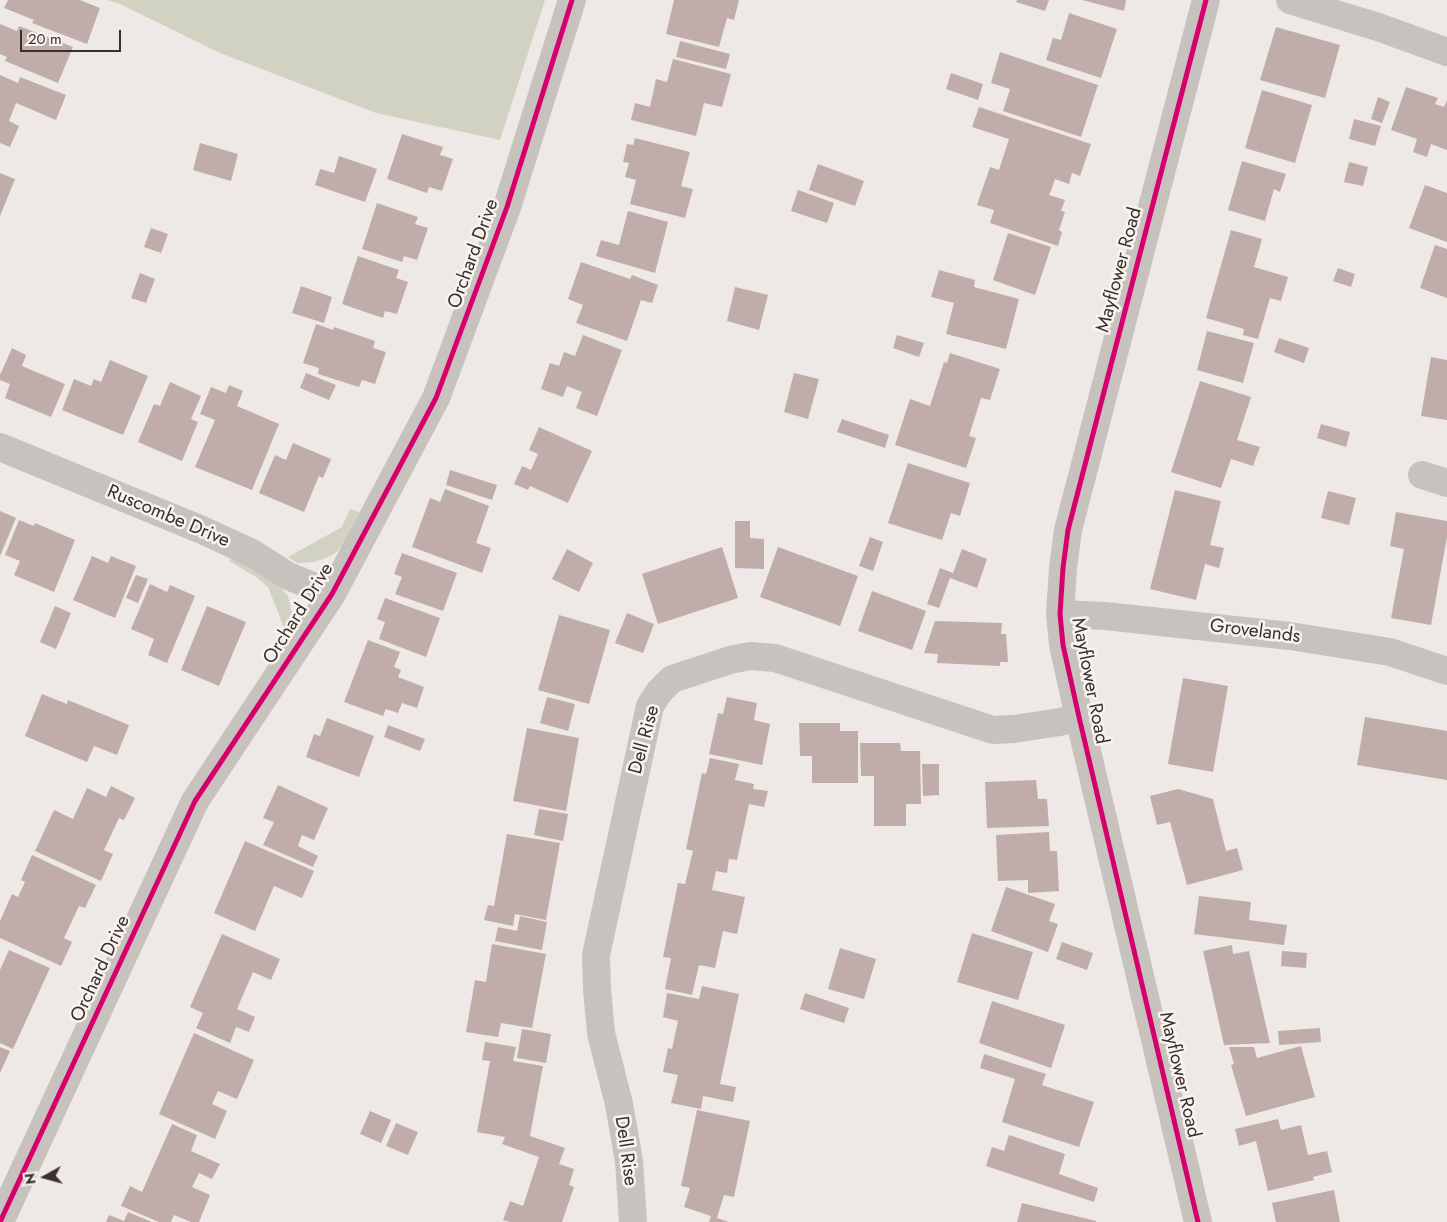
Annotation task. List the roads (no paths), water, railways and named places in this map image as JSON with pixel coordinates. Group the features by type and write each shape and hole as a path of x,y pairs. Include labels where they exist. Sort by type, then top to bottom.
{"street":[{"name":"Orchard Drive","path":"0,1222 196,801 332,594 436,398 507,207 572,0"},
{"name":"Mayflower Road","path":"1198,1222 1079,717 1063,645 1060,614 1068,530 1206,0"},
{"path":"1290,0 1378,27 1447,52"},
{"name":"Ruscombe Drive","path":"0,447 202,530 252,553 288,576 332,594"},
{"name":"Grovelands","path":"1060,614 1105,616 1290,636 1390,652 1447,671"},
{"name":"Dell Rise","path":"633,1222 628,1161 619,1104 601,1033 596,955 650,706 659,692 672,679 730,660 750,656 775,658 993,730 1033,727 1079,717"}]}
